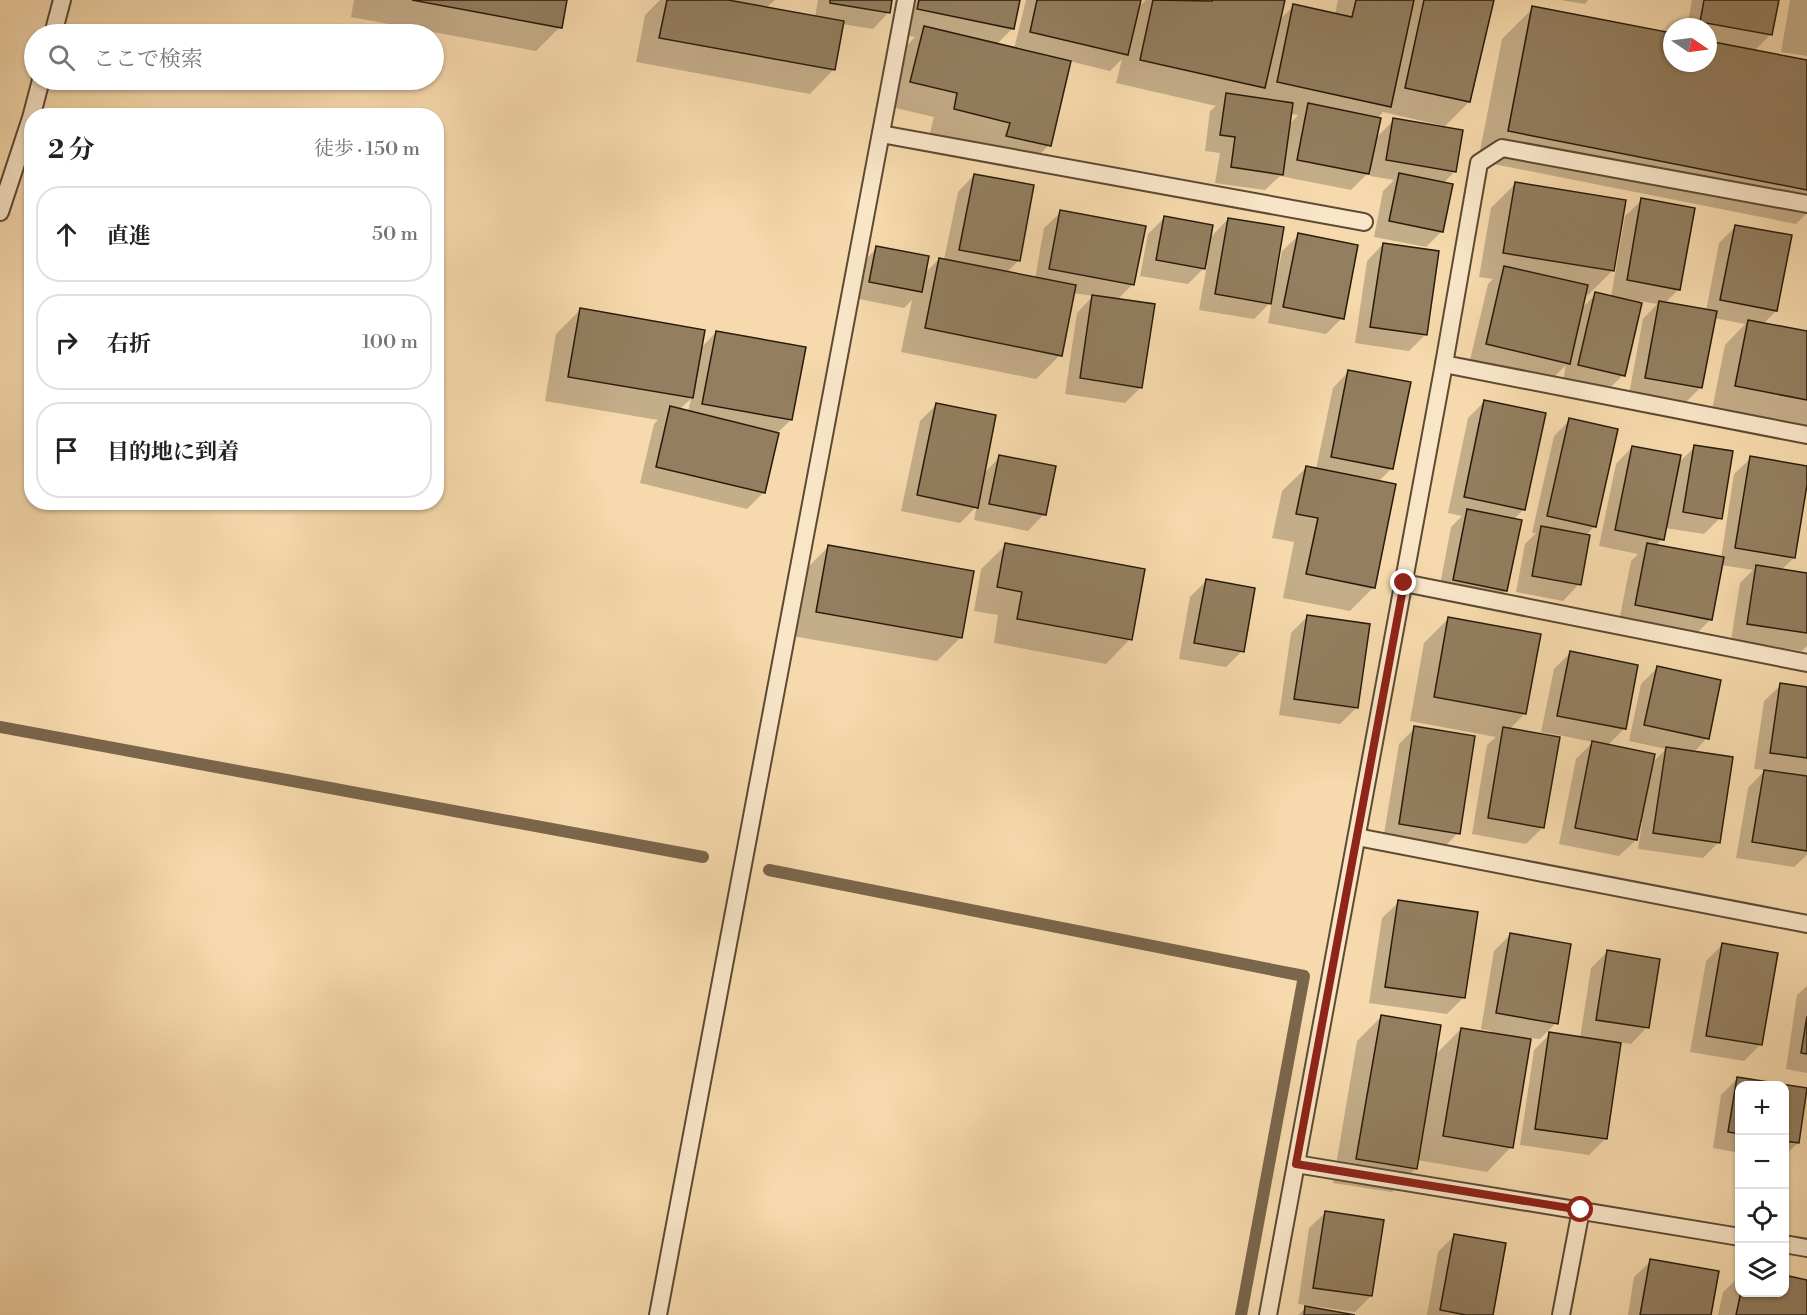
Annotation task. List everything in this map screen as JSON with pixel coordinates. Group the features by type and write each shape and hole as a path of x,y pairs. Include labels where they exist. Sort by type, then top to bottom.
{"lane":[{"path":"56,24 62,0"},
{"path":"658,1315 906,0"},
{"path":"34,108 38,90"},
{"path":"881,134 1364,222"},
{"path":"0,212 24,139"},
{"path":"1268,1315 1404,583 1479,163 1502,148 1807,204"},
{"path":"1444,364 1807,435"},
{"path":"1404,583 1807,663"},
{"path":"1357,837 1807,924"},
{"path":"1296,1164 1735,1236"},
{"path":"1561,1315 1581,1210"},
{"path":"1789,1245 1807,1248"}],"building":[{"path":"412,0 567,0 562,28"},
{"path":"667,0 728,0 844,21 835,70 659,38"},
{"path":"830,0 892,0 890,13 830,3"},
{"path":"919,0 1020,0 1014,29 917,9"},
{"path":"1037,0 1141,0 1128,55 1030,32"},
{"path":"1153,0 1285,0 1265,88 1140,60"},
{"path":"1356,0 1414,0 1391,107 1277,82 1293,4 1352,17"},
{"path":"1424,0 1494,0 1470,102 1405,88"},
{"path":"1704,0 1779,0 1772,35 1717,25 1717,18 1701,18"},
{"path":"1532,6 1663,31 1663,72 1717,72 1717,43 1807,60 1807,190 1508,131"},
{"path":"924,26 1071,61 1051,146 1006,136 1010,123 954,109 957,93 910,82"},
{"path":"1226,93 1293,103 1283,175 1231,167 1235,137 1220,135"},
{"path":"1308,103 1381,118 1369,174 1297,160"},
{"path":"1393,118 1463,130 1456,172 1386,160"},
{"path":"1399,173 1453,184 1443,232 1389,221"},
{"path":"974,174 1034,185 1020,261 959,250"},
{"path":"1515,182 1626,200 1614,271 1503,253"},
{"path":"1641,198 1695,208 1680,290 1627,280"},
{"path":"1060,210 1146,226 1134,285 1049,269"},
{"path":"1164,216 1213,225 1205,269 1156,260"},
{"path":"1228,218 1284,227 1271,304 1215,294"},
{"path":"1735,225 1792,235 1777,311 1720,300"},
{"path":"1298,233 1358,245 1344,319 1283,307"},
{"path":"1383,243 1439,251 1427,335 1370,327"},
{"path":"876,246 929,256 922,292 869,282"},
{"path":"939,258 1076,285 1062,356 925,328"},
{"path":"1504,266 1588,285 1570,364 1486,344"},
{"path":"1595,292 1642,303 1625,376 1578,365"},
{"path":"1092,295 1155,304 1142,388 1080,378"},
{"path":"1659,301 1717,311 1702,388 1645,378"},
{"path":"580,308 705,330 693,398 568,377"},
{"path":"1748,320 1807,331 1807,400 1735,386"},
{"path":"716,331 806,347 792,420 702,404"},
{"path":"1348,370 1411,382 1393,469 1331,457"},
{"path":"1484,400 1546,413 1525,510 1464,497"},
{"path":"936,403 996,415 978,508 917,495"},
{"path":"670,406 779,433 765,493 656,467"},
{"path":"1569,418 1618,429 1596,527 1547,516"},
{"path":"1694,445 1733,451 1722,519 1683,512"},
{"path":"1632,446 1681,455 1664,540 1615,530"},
{"path":"999,455 1056,466 1046,515 989,504"},
{"path":"1750,456 1807,466 1807,485 1795,558 1735,548"},
{"path":"1306,466 1396,484 1375,588 1306,574 1318,518 1296,514"},
{"path":"1467,509 1522,520 1507,591 1453,580"},
{"path":"1541,526 1590,535 1581,585 1532,576"},
{"path":"1005,543 1145,569 1132,640 1017,619 1022,592 997,587"},
{"path":"1647,543 1724,557 1712,620 1635,605"},
{"path":"828,545 974,571 962,638 816,612"},
{"path":"1756,565 1807,573 1807,633 1747,624"},
{"path":"1206,579 1255,588 1244,652 1194,643"},
{"path":"1307,615 1370,624 1358,708 1294,699"},
{"path":"1448,617 1541,634 1526,714 1434,697"},
{"path":"1570,651 1638,665 1626,729 1557,716"},
{"path":"1657,666 1721,680 1709,739 1644,725"},
{"path":"1780,683 1807,687 1807,758 1770,753"},
{"path":"1414,726 1475,736 1460,834 1399,824"},
{"path":"1503,727 1560,737 1544,828 1488,818"},
{"path":"1592,741 1655,754 1637,840 1575,828"},
{"path":"1666,747 1733,757 1720,843 1653,833"},
{"path":"1764,770 1807,776 1807,851 1752,842"},
{"path":"1398,900 1478,912 1465,998 1385,987"},
{"path":"1510,933 1571,944 1558,1024 1496,1013"},
{"path":"1722,943 1778,953 1762,1045 1706,1036"},
{"path":"1607,950 1660,959 1649,1028 1596,1020"},
{"path":"1381,1015 1441,1025 1417,1169 1356,1159"},
{"path":"1807,1016 1807,1054 1801,1053"},
{"path":"1461,1028 1531,1039 1513,1148 1443,1136"},
{"path":"1549,1032 1621,1043 1607,1139 1535,1129"},
{"path":"1737,1077 1762,1081 1736,1081"},
{"path":"1789,1085 1807,1088 1799,1143 1789,1142"},
{"path":"1735,1089 1735,1133 1728,1132"},
{"path":"1325,1211 1384,1220 1372,1296 1313,1288"},
{"path":"1454,1234 1506,1243 1493,1315 1466,1315 1440,1310"},
{"path":"1650,1259 1719,1271 1711,1315 1640,1315"},
{"path":"1789,1276 1807,1280 1807,1315 1736,1315 1740,1297 1789,1297"},
{"path":"1305,1306 1355,1315 1304,1315"}],"waterway":[{"path":"0,727 703,857"},
{"path":"769,870 1304,976 1241,1315"}],"route":[{"path":"1404,583 1296,1164 1581,1210"}]}
